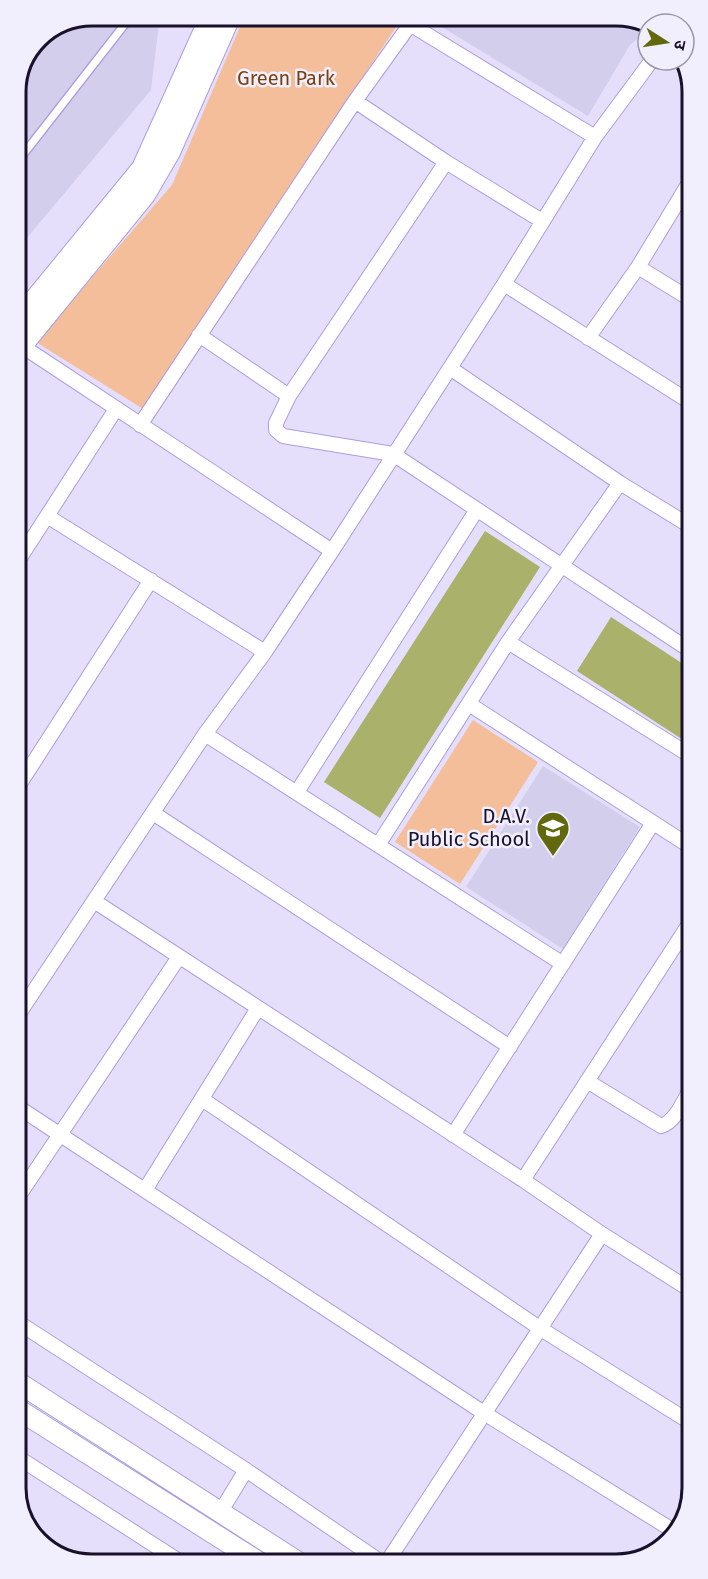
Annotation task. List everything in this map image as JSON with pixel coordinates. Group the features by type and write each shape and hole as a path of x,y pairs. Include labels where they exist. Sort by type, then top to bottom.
{"street":[{"path":"26,297 142,168 217,26"},
{"path":"26,341 145,195 170,152 218,26"},
{"path":"140,425 355,101 408,27 413,26 595,137"},
{"path":"26,1003 205,734 265,652 332,551 504,284 595,137 643,72"},
{"path":"355,101 446,162 542,221"},
{"path":"446,162 289,396 276,423 279,434 393,454 559,567 682,645"},
{"path":"588,338 638,267 682,195"},
{"path":"638,267 682,294"},
{"path":"504,284 682,397"},
{"path":"199,335 289,396"},
{"path":"26,354 116,409 332,551"},
{"path":"450,368 620,483 682,521"},
{"path":"26,549 116,409"},
{"path":"378,845 508,642 620,483"},
{"path":"297,792 476,511"},
{"path":"47,516 265,652"},
{"path":"26,774 151,580"},
{"path":"508,642 682,750"},
{"path":"469,704 682,841"},
{"path":"205,734 563,964"},
{"path":"153,813 510,1047"},
{"path":"453,1135 653,823"},
{"path":"94,902 682,1285"},
{"path":"523,1180 682,935"},
{"path":"26,1185 179,957"},
{"path":"145,1190 258,1008"},
{"path":"587,1081 661,1126 667,1125 682,1102"},
{"path":"202,1099 541,1329 682,1417"},
{"path":"26,1112 484,1413 668,1528"},
{"path":"392,1554 602,1234"},
{"path":"26,1328 246,1470 369,1554"},
{"path":"26,1387 221,1510 285,1553"},
{"path":"26,1414 245,1553"},
{"path":"26,1463 167,1553"},
{"path":"221,1510 246,1470"}],"lane":[{"path":"26,151 123,26"}],"shaded area":[{"path":"159,26 151,90 26,239 26,87 31,66 45,45 66,31 78,27"},
{"path":"440,26 621,26 636,29 636,40 630,45 588,116"},
{"name":"D.A.V. Public School","path":"543,766 640,827 563,949 466,887"}],"green space":[{"name":"Green Park","path":"240,26 397,26 143,409 36,342 172,185"},
{"path":"473,720 538,762 460,884 395,842"}],"building":[{"path":"485,531 540,567 380,818 324,782"},
{"path":"611,617 682,663 682,739 577,671"}],"place":[{"name":"D.A.V. Public School","path":"553,857"}]}
